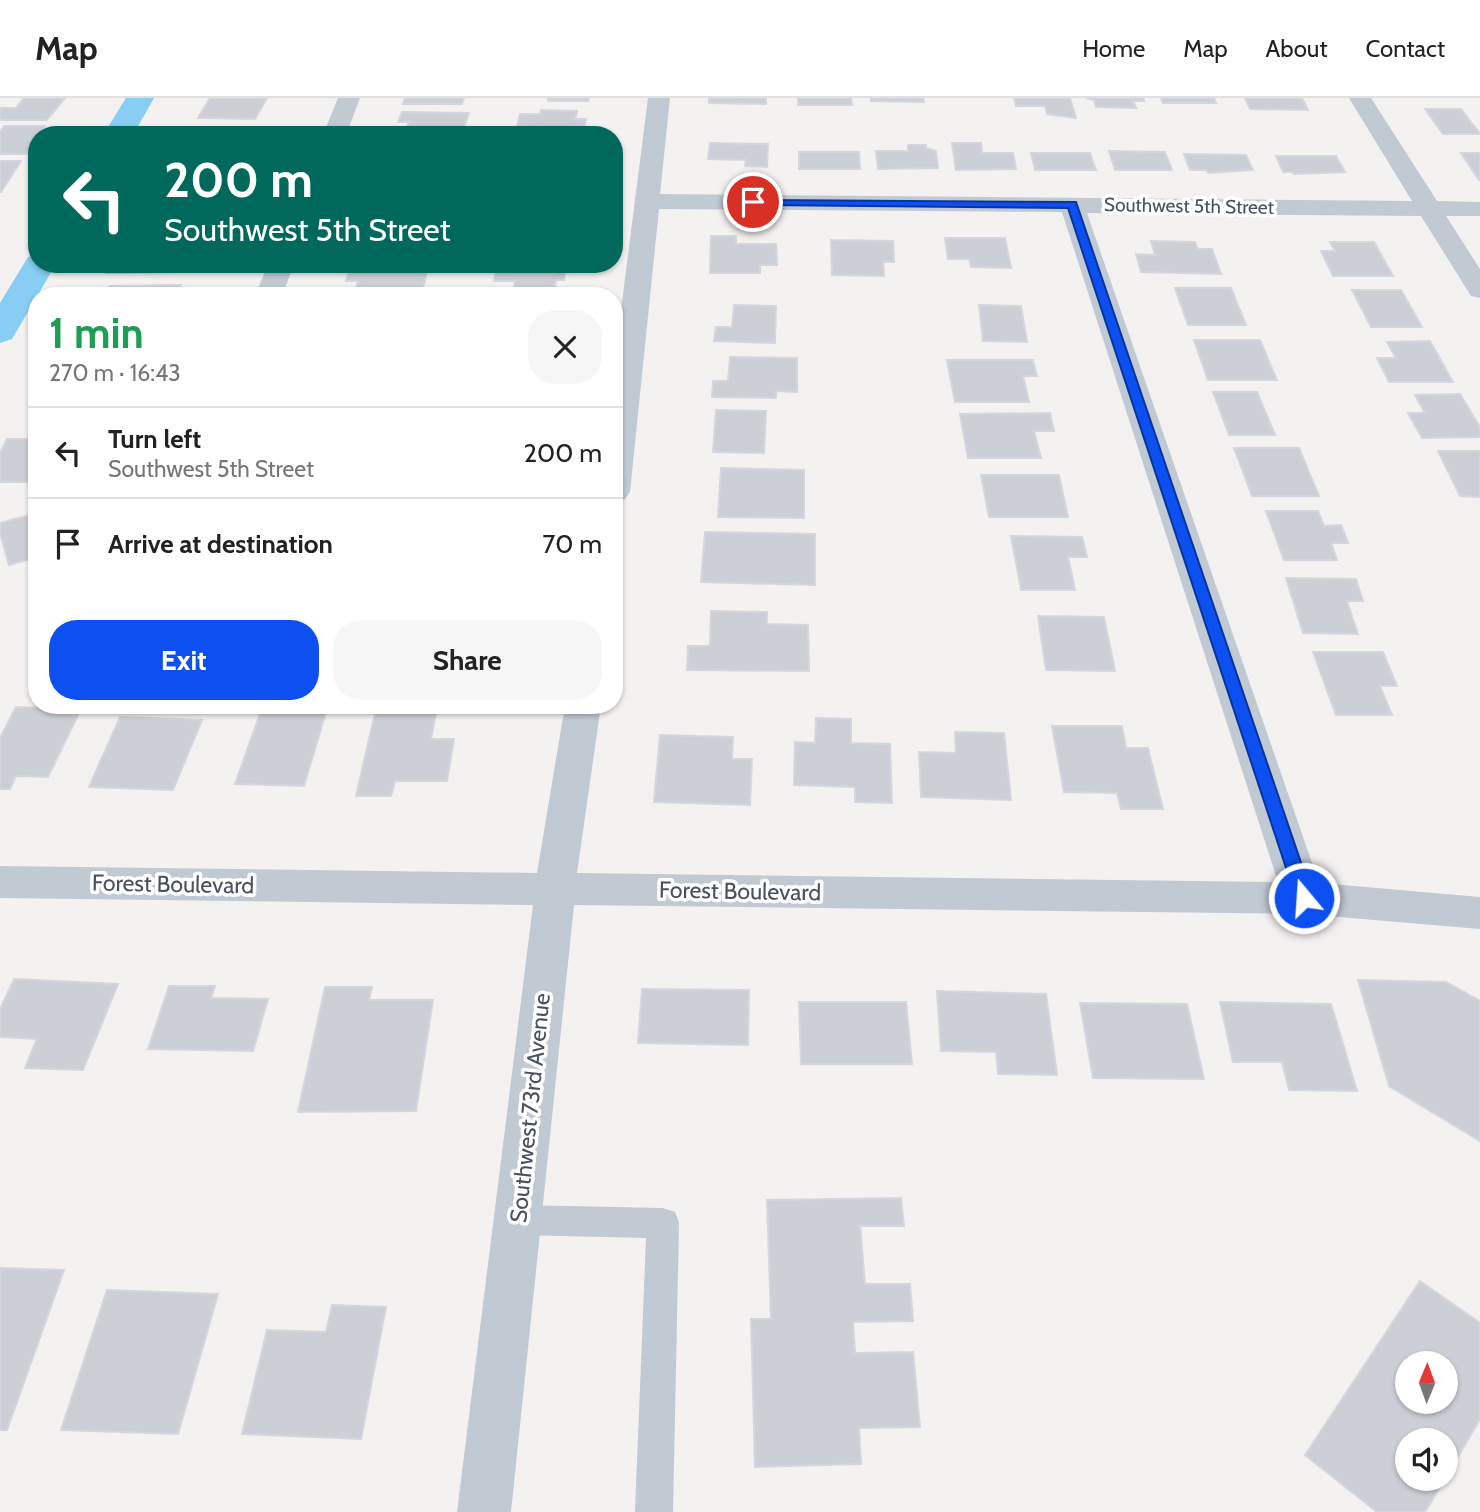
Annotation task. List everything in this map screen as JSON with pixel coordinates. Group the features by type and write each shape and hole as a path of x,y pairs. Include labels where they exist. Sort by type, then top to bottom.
{"street":[{"path":"338,126 349,98"},
{"path":"623,413 659,98"},
{"path":"1360,98 1480,290"},
{"name":"Southwest 5th Street","path":"647,201 1480,208"},
{"path":"1072,205 1304,898"},
{"name":"Southwest 73rd Avenue","path":"484,1512 555,889 582,714"},
{"name":"Forest Boulevard","path":"0,882 1304,898 1480,914"}],"lane":[{"path":"518,1220 663,1223 654,1512"}],"building":[{"path":"24,98 65,98 47,120 0,120 0,108 16,108"},
{"path":"210,98 267,98 255,119 198,118"},
{"path":"405,98 464,98 462,104 403,104"},
{"path":"548,98 589,98 588,101 548,101"},
{"path":"709,98 766,98 766,104 709,103"},
{"path":"798,98 851,98 852,105 798,105"},
{"path":"871,98 923,98 924,102 871,101"},
{"path":"1014,98 1070,98 1076,118 1047,114 1045,106 1016,106"},
{"path":"1086,98 1143,98 1144,101 1133,101 1136,108 1096,107 1094,100"},
{"path":"1161,98 1214,98 1216,103 1163,103"},
{"path":"1245,98 1302,98 1308,110 1250,109"},
{"path":"1425,109 1461,109 1480,134 1443,134"},
{"path":"541,110 577,111 575,119 586,119 585,126 517,126 520,114 540,114"},
{"path":"402,112 469,113 465,126 407,126 409,122 398,122"},
{"path":"4,126 28,126 26,154 0,154 0,132"},
{"path":"710,143 768,144 767,167 745,166 746,160 708,159"},
{"path":"952,143 981,143 982,153 1013,153 1016,169 956,170"},
{"path":"908,145 926,145 926,148 936,151 938,168 878,169 876,151 908,151"},
{"path":"1109,151 1165,152 1172,170 1115,170"},
{"path":"799,152 859,152 860,169 799,169"},
{"path":"1031,153 1090,153 1096,170 1035,170"},
{"path":"1461,153 1480,153 1480,180 1479,180"},
{"path":"1184,154 1246,155 1253,170 1208,173 1207,170 1190,170"},
{"path":"1276,156 1336,156 1345,172 1283,172"},
{"path":"0,161 21,161 1,192 0,192"},
{"path":"711,236 736,236 736,244 776,244 777,265 760,265 760,273 710,273"},
{"path":"945,238 1005,238 1011,268 971,267 969,259 948,259"},
{"path":"831,240 893,241 894,262 883,262 884,276 832,275"},
{"path":"1151,241 1195,242 1198,249 1212,249 1221,274 1141,272 1136,254 1155,255"},
{"path":"1330,242 1374,242 1393,276 1333,276 1321,251 1335,251"},
{"path":"348,273 427,273 423,287 356,287 358,281 346,281"},
{"path":"495,273 565,273 564,280 556,280 555,287 514,287 515,281 494,281"},
{"path":"181,285 180,287 110,286"},
{"path":"1175,288 1231,288 1246,325 1188,325"},
{"path":"1352,290 1401,290 1422,327 1371,327"},
{"path":"734,305 776,306 775,343 714,341 716,327 732,327"},
{"path":"979,305 1021,306 1027,342 983,341"},
{"path":"1194,340 1260,340 1277,380 1208,380"},
{"path":"1430,341 1453,382 1389,382 1377,358 1396,358 1387,342"},
{"path":"730,357 797,358 797,392 776,391 776,398 712,397 713,381 728,381"},
{"path":"947,360 1033,360 1037,376 1023,376 1029,402 955,402"},
{"path":"1213,392 1257,392 1275,435 1229,435"},
{"path":"1460,394 1480,427 1480,437 1422,438 1408,413 1425,413 1415,395"},
{"path":"716,410 766,411 764,453 713,452"},
{"path":"1050,413 1054,431 1034,431 1041,458 968,458 960,414"},
{"path":"7,439 28,439 28,482 0,482 0,453"},
{"path":"1234,448 1299,448 1319,496 1252,496"},
{"path":"1438,451 1480,451 1480,497 1460,496"},
{"path":"721,468 804,470 804,518 718,517"},
{"path":"981,475 1059,475 1068,517 989,517"},
{"path":"1266,511 1318,511 1324,526 1341,525 1348,543 1331,543 1337,560 1284,560"},
{"path":"28,515 28,560 9,565 0,523"},
{"path":"705,532 815,534 815,585 701,582"},
{"path":"1011,536 1082,537 1087,557 1068,557 1075,590 1021,590"},
{"path":"1286,578 1356,579 1363,601 1347,601 1358,634 1303,633"},
{"path":"711,611 767,612 767,624 808,625 809,671 687,670 688,646 710,646"},
{"path":"1038,616 1104,617 1115,671 1046,670"},
{"path":"1313,652 1383,652 1397,686 1380,686 1392,715 1336,715"},
{"path":"16,707 28,707 28,714 79,714 48,777 16,776 10,789 0,789 0,738"},
{"path":"260,714 325,714 304,786 235,784"},
{"path":"375,714 436,714 431,739 454,739 447,781 395,781 391,796 356,796"},
{"path":"120,717 202,720 173,790 89,787"},
{"path":"816,718 851,719 851,743 890,744 892,803 855,802 855,787 794,785 795,742 815,743"},
{"path":"1052,726 1122,726 1126,748 1148,748 1163,809 1121,809 1117,793 1064,792"},
{"path":"955,732 1004,733 1011,800 921,797 919,752 956,753"},
{"path":"660,735 733,737 732,759 752,759 750,805 654,802"},
{"path":"14,979 118,984 83,1070 25,1068 37,1039 0,1037 0,1009"},
{"path":"1358,980 1446,982 1480,1001 1480,1141 1389,1086"},
{"path":"169,986 215,986 211,998 268,999 253,1051 148,1049"},
{"path":"325,987 372,987 369,1000 433,1000 416,1111 298,1112"},
{"path":"642,989 749,990 748,1045 638,1043"},
{"path":"937,991 1046,994 1057,1075 998,1074 996,1052 941,1051"},
{"path":"799,1002 906,1002 912,1064 801,1064"},
{"path":"1220,1002 1331,1004 1357,1091 1289,1090 1282,1062 1233,1062"},
{"path":"1080,1003 1187,1004 1204,1079 1093,1078"},
{"path":"901,1198 904,1226 860,1226 865,1284 910,1284 913,1321 853,1322 855,1353 913,1352 920,1427 859,1428 861,1464 755,1467 751,1319 771,1319 767,1200"},
{"path":"0,1268 64,1270 7,1430 0,1430"},
{"path":"1420,1281 1480,1323 1480,1419 1458,1457 1458,1428 1395,1428 1395,1491 1438,1491 1425,1512 1377,1512 1305,1455"},
{"path":"107,1290 218,1294 178,1434 61,1430"},
{"path":"332,1305 386,1307 361,1439 242,1434 267,1330 326,1332"}],"waterway":[{"path":"123,126 140,98"},
{"path":"0,332 35,273"}],"route":[{"path":"753,202 1072,205 1304,898"}]}
